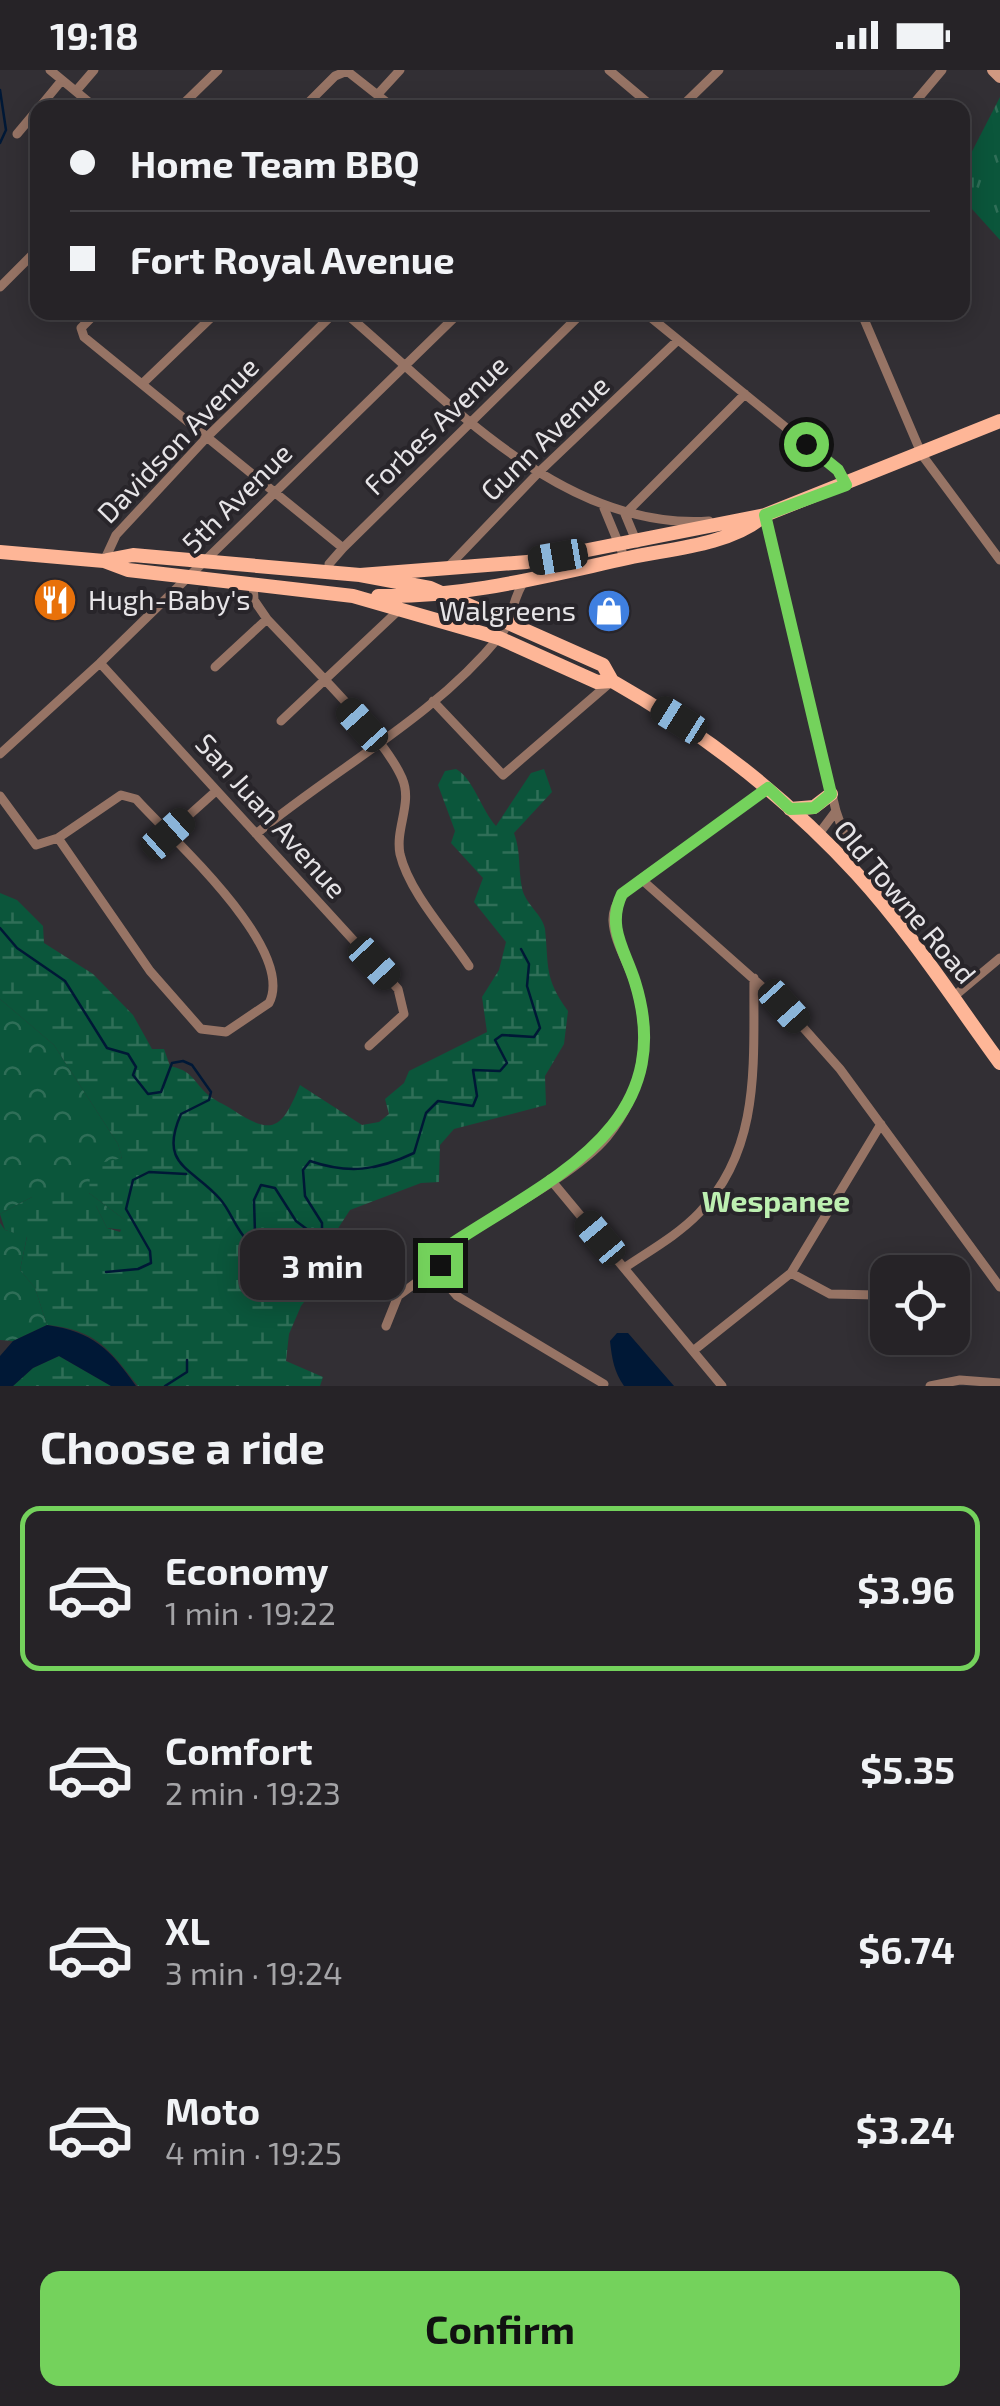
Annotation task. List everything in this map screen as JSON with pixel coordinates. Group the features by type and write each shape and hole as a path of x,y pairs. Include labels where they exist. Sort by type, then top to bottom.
{"main road":[{"path":"993,70 1000,76"},
{"path":"0,552 104,561 133,556 360,575 631,550 750,527 765,515 1000,421"},
{"path":"353,596 451,594 525,580 631,550"},
{"path":"104,561 128,570 353,596 498,638 596,682 612,681 603,664 451,594 360,575"},
{"name":"Old Towne Road","path":"612,681 679,720 768,788 818,835 859,876 1000,1063"},
{"path":"790,809 814,808 831,794"}],"street":[{"path":"50,70 87,100"},
{"path":"76,91 94,70"},
{"path":"188,100 218,70"},
{"path":"378,94 400,70"},
{"path":"609,70 645,100"},
{"path":"688,100 719,70"},
{"path":"917,100 942,70"},
{"path":"312,100 335,76 347,71 385,100"},
{"path":"45,100 62,80"},
{"path":"17,134 30,118"},
{"path":"0,287 30,257"},
{"path":"90,320 82,328 84,336 343,548"},
{"path":"143,383 208,320"},
{"name":"Davidson Avenue","path":"104,561 116,534 208,436 327,320"},
{"path":"354,320 539,472 602,506 626,514 693,522 765,515 831,794 859,876"},
{"name":"5th Avenue","path":"0,754 100,664 452,320"},
{"name":"Forbes Avenue","path":"330,574 330,564 343,548 575,320"},
{"path":"654,320 838,470 846,485"},
{"path":"864,320 922,454 1000,560"},
{"name":"Gunn Avenue","path":"446,570 539,472 678,340"},
{"path":"626,514 745,394"},
{"path":"602,506 631,550"},
{"path":"626,514 631,550"},
{"path":"256,834 316,785 381,746 434,701 498,638 525,580"},
{"path":"253,583 254,600 267,618 381,746 402,776 407,793 399,838 402,860 469,966"},
{"path":"281,722 402,608"},
{"path":"215,667 267,618"},
{"name":"San Juan Avenue","path":"100,664 403,996 404,1014 369,1046"},
{"path":"434,701 503,775 612,681"},
{"path":"604,1384 457,1296 440,1274 440,1265 450,1245 607,1137 632,1097 641,1070 642,1012 613,920 622,894 768,788"},
{"path":"168,834 216,791"},
{"path":"0,796 36,845 58,838 122,795 136,799 240,912 274,973 272,996 253,1017 226,1032 201,1029 150,971 58,838"},
{"path":"818,835 836,810"},
{"path":"641,879 754,978 840,1068 1000,1286"},
{"path":"952,998 1000,958"},
{"path":"624,1268 699,1213 718,1189 744,1140 752,1099 754,978"},
{"path":"693,1351 791,1274 881,1124"},
{"path":"550,1179 722,1386"},
{"path":"386,1326 398,1296 440,1265"},
{"path":"791,1274 830,1294 870,1295"},
{"path":"930,1386 960,1380 1000,1384"}],"green space":[{"path":"1000,97 1000,240 970,207 970,155"},
{"path":"456,769 496,826 531,773 544,769 552,792 514,833 522,888 544,924 551,981 568,1011 564,1044 545,1076 546,1105 454,1129 440,1145 439,1182 421,1183 350,1210 335,1233 333,1265 301,1306 289,1334 286,1361 323,1377 320,1386 138,1386 119,1362 90,1337 47,1325 35,1288 20,1270 27,1237 5,1230 0,1214 32,1197 68,1187 96,1206 107,1228 120,1232 125,1220 89,1193 90,1173 96,1164 122,1158 118,1144 54,1045 0,999 0,893 17,900 43,926 44,943 93,974 133,1015 152,1049 164,1049 170,1066 187,1073 215,1100 258,1124 275,1124 288,1111 300,1085 362,1125 379,1122 389,1114 385,1099 404,1083 409,1071 487,1032 482,997 499,970 506,942 474,902 483,878 451,843 455,831 438,785 445,771"},
{"path":"0,999 54,1045 118,1144 122,1157 89,1193 125,1220 124,1230 107,1228 96,1206 32,1197 0,1214"},
{"path":"0,1223 5,1230 27,1236 20,1270 35,1288 47,1325 13,1341 0,1340"},
{"path":"59,1356 111,1386 13,1386 33,1368"}],"water":[{"path":"47,1325 77,1332 99,1344 136,1386 111,1386 59,1356 33,1368 13,1386 0,1386 0,1356 13,1341"},
{"path":"617,1333 628,1333 674,1386 624,1386 610,1341"}],"waterway":[{"path":"0,90 6,130 0,143"},
{"path":"0,928 17,948 65,981 107,1048 128,1054 136,1067 133,1075 148,1094 161,1092 172,1063 183,1061 192,1065 211,1092 209,1100 181,1114 173,1145 176,1155 220,1199 246,1239 255,1233 254,1200 261,1185 275,1188 296,1221 312,1233 322,1231 322,1223 305,1196 303,1170 310,1161 350,1169 387,1164 414,1153 426,1113 438,1101 473,1106 477,1096 473,1070 500,1071 507,1063 495,1040 502,1035 534,1037 540,1028 527,986 529,964 521,949"},
{"path":"106,1272 138,1269 151,1263 150,1251 126,1209 133,1180 149,1172 186,1174"},
{"path":"165,1386 187,1372 187,1360"}],"place":[{"name":"Hugh-Baby's","path":"55,600"},
{"name":"Walgreens","path":"609,611"}],"district":[{"name":"Wespanee","path":"776,1202"}],"route":[{"path":"440,1265 450,1245 593,1151 607,1137 632,1097 641,1070 644,1041 642,1012 613,920 622,894 768,788 790,809 814,808 831,794 765,515 846,485 838,470 806,444"}]}
